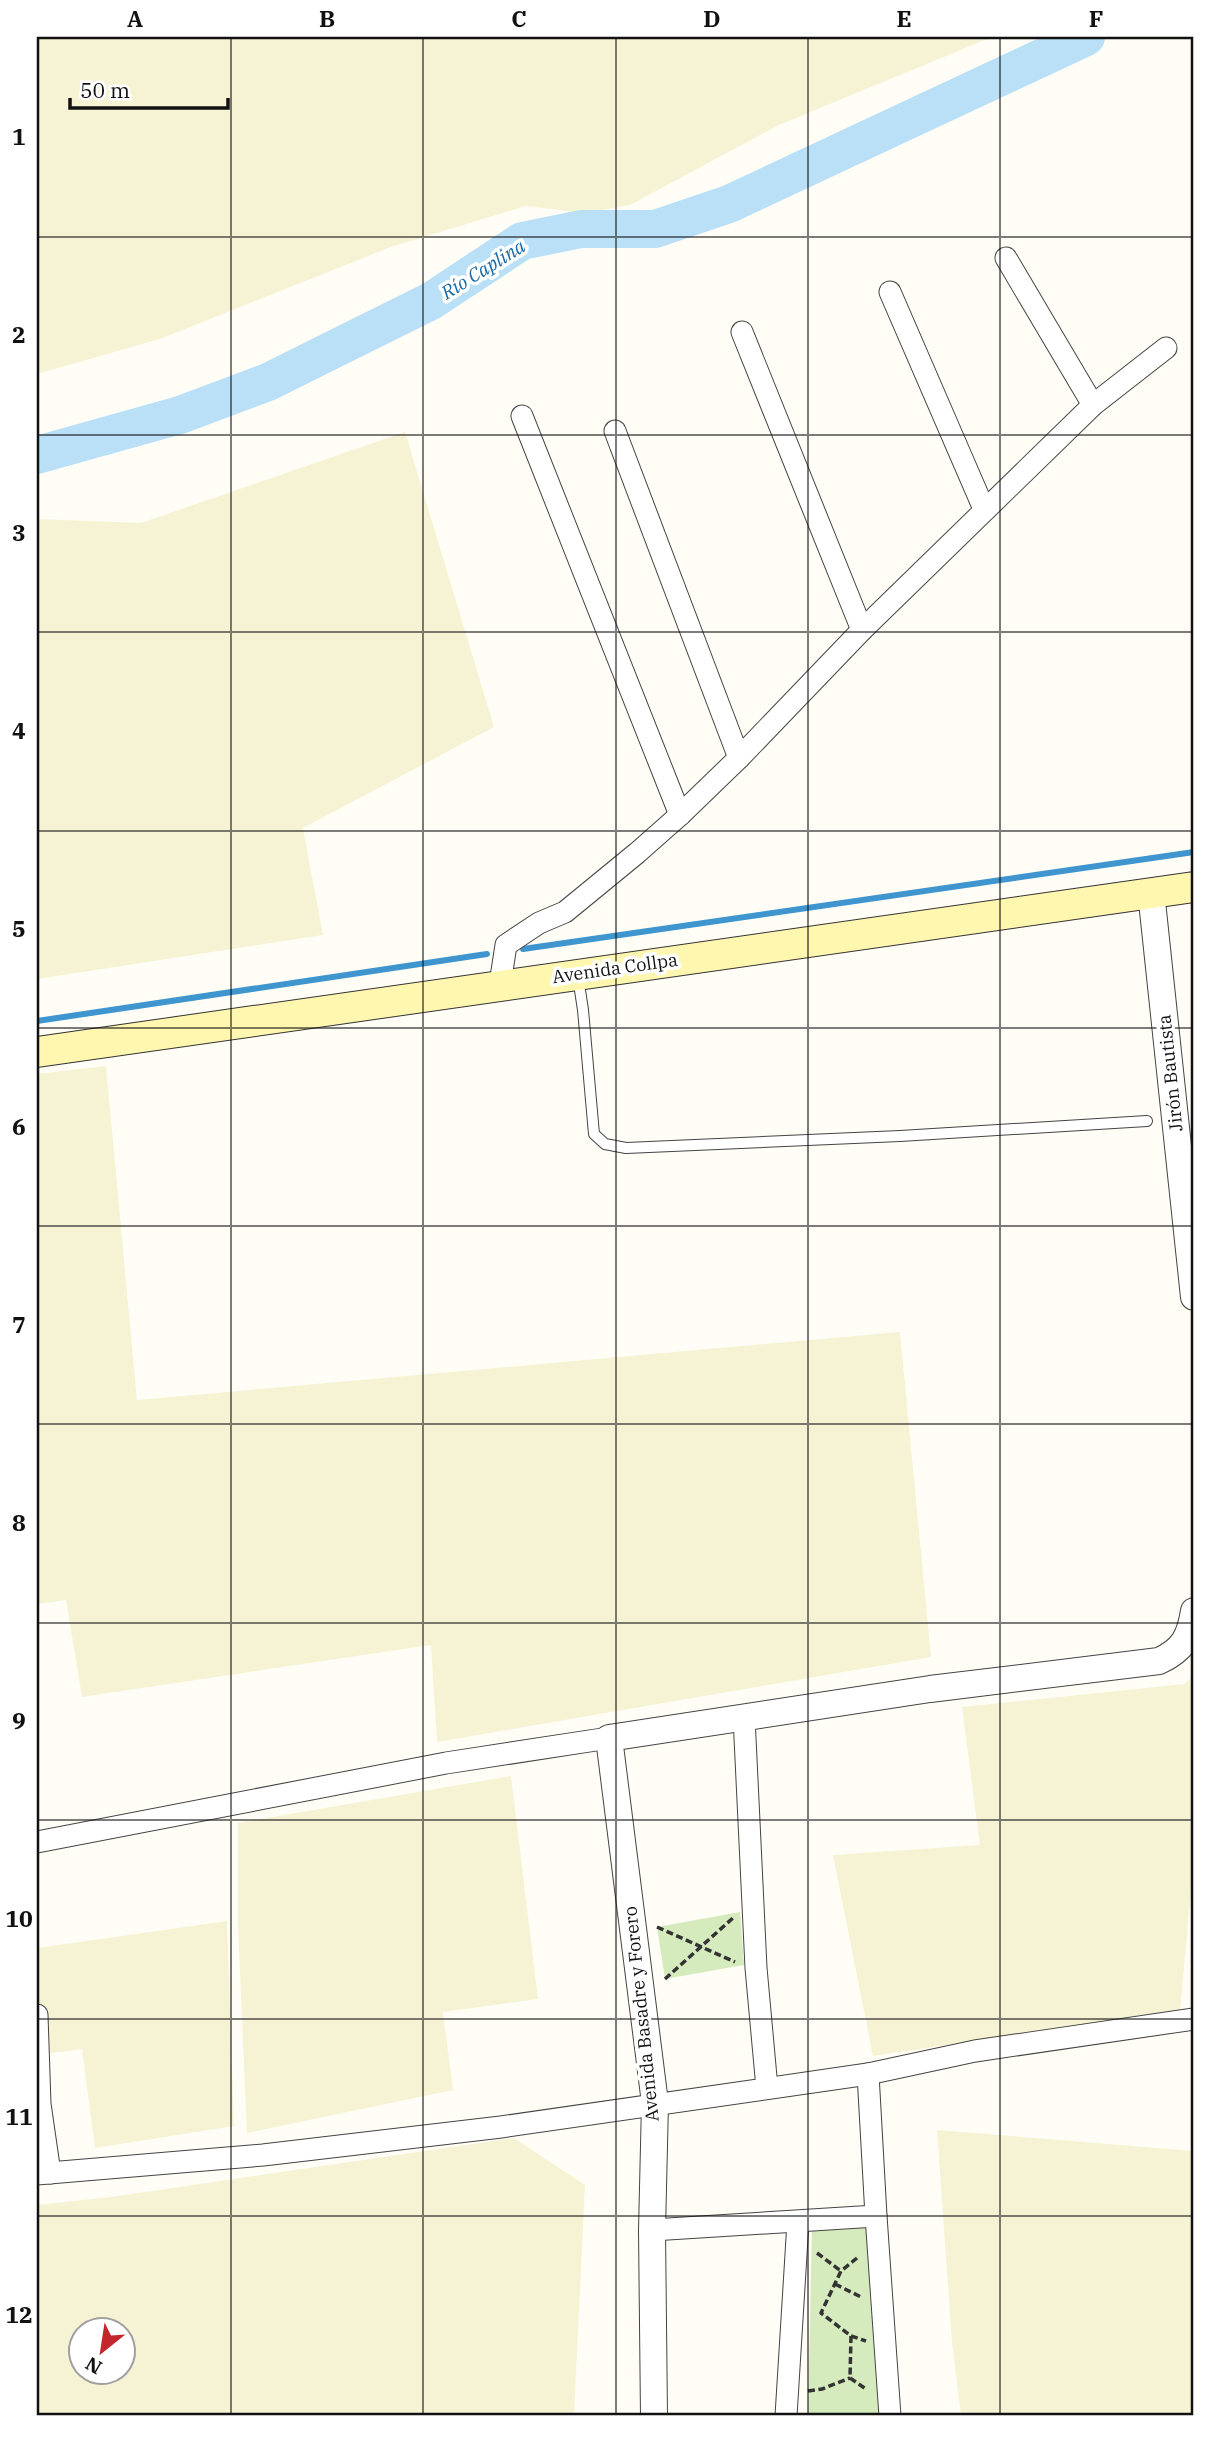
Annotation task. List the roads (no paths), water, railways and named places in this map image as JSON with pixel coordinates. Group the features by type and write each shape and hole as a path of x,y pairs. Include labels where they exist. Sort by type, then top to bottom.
{"main road":[{"name":"Avenida Collpa","path":"37,1052 1194,887"}],"street":[{"path":"1006,258 1093,405"},
{"path":"890,292 984,509"},
{"path":"742,332 862,630"},
{"path":"500,984 506,946 539,923 565,912 680,815 984,509 1093,405 1166,348"},
{"path":"522,416 680,815"},
{"path":"615,431 739,758"},
{"name":"Jirón Bautista","path":"1151,892 1194,1297"},
{"path":"37,1842 446,1763 930,1689 1159,1661 1174,1654 1185,1642 1194,1611"},
{"path":"744,1717 756,1968 767,2088"},
{"name":"Avenida Basadre y Forero","path":"609,1738 655,2103 652,2230 654,2416"},
{"path":"37,2015 43,2174 263,2155 501,2127 868,2074 975,2052 1194,2019"},
{"path":"868,2074 890,2416"},
{"path":"652,2230 876,2216"},
{"path":"786,2416 798,2222"}],"lane":[{"path":"578,974 594,1134 610,1146 626,1148 887,1137 1147,1121"}],"waterway":[{"name":"Río Caplina","path":"37,455 180,415 268,382 431,301 522,241 581,229 655,229 729,204 1086,37"},
{"path":"523,949 1194,852"},
{"path":"37,1021 487,954"}]}
